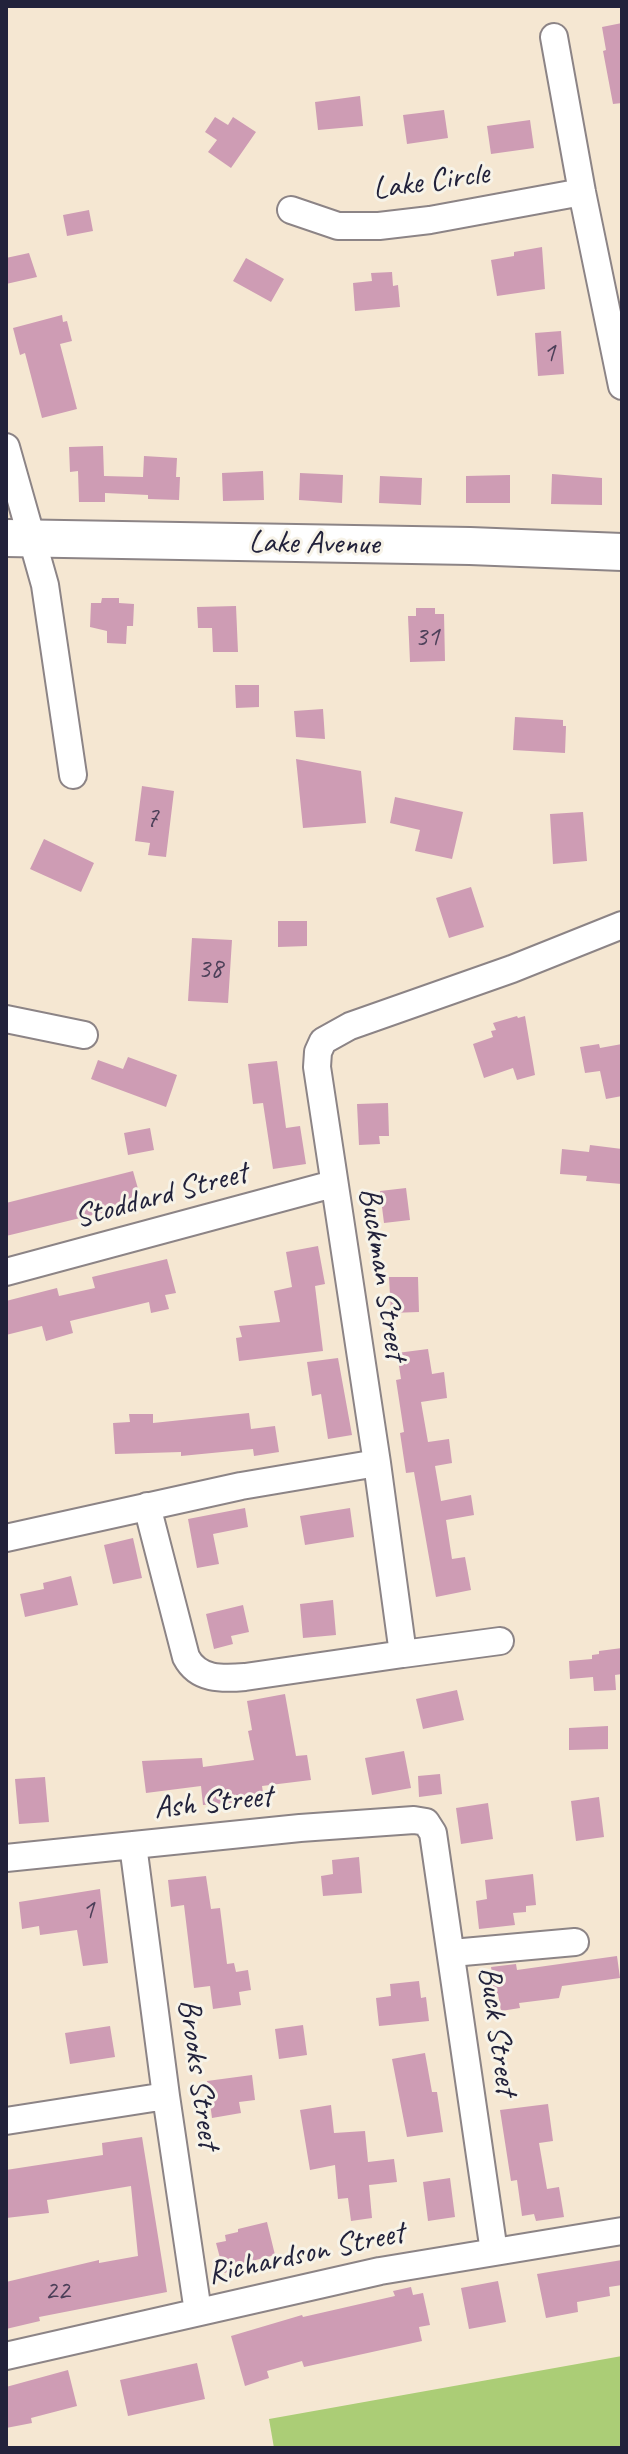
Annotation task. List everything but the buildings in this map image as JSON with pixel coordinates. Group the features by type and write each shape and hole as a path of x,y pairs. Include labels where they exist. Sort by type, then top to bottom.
{"street":[{"path":"554,37 622,386"},
{"name":"Lake Circle","path":"291,210 326,223 369,226 430,220 582,192"},
{"path":"6,447 19,538 45,585 73,775"},
{"name":"Lake Avenue","path":"19,538 470,546 622,552"},
{"name":"Buckman Street","path":"403,1654 377,1463 333,1184 317,1067 318,1052 323,1041 350,1026 512,969 622,925"},
{"path":"6,1019 84,1035"},
{"name":"Stoddard Street","path":"6,1272 333,1184"},
{"path":"6,1538 261,1482 377,1463"},
{"path":"147,1506 186,1657 201,1674 219,1678 245,1677 500,1641"},
{"name":"Ash Street","path":"6,1858 300,1828 414,1820 426,1822"},
{"name":"Buck Street","path":"426,1822 433,1833 452,1953 494,2252"},
{"name":"Brooks Street","path":"133,1845 198,2312"},
{"path":"452,1953 575,1942"},
{"path":"6,2121 166,2096"},
{"name":"Richardson Street","path":"6,2356 380,2271 622,2231"}],"green space":[{"path":"622,2356 622,2448 274,2448 269,2419"}]}
